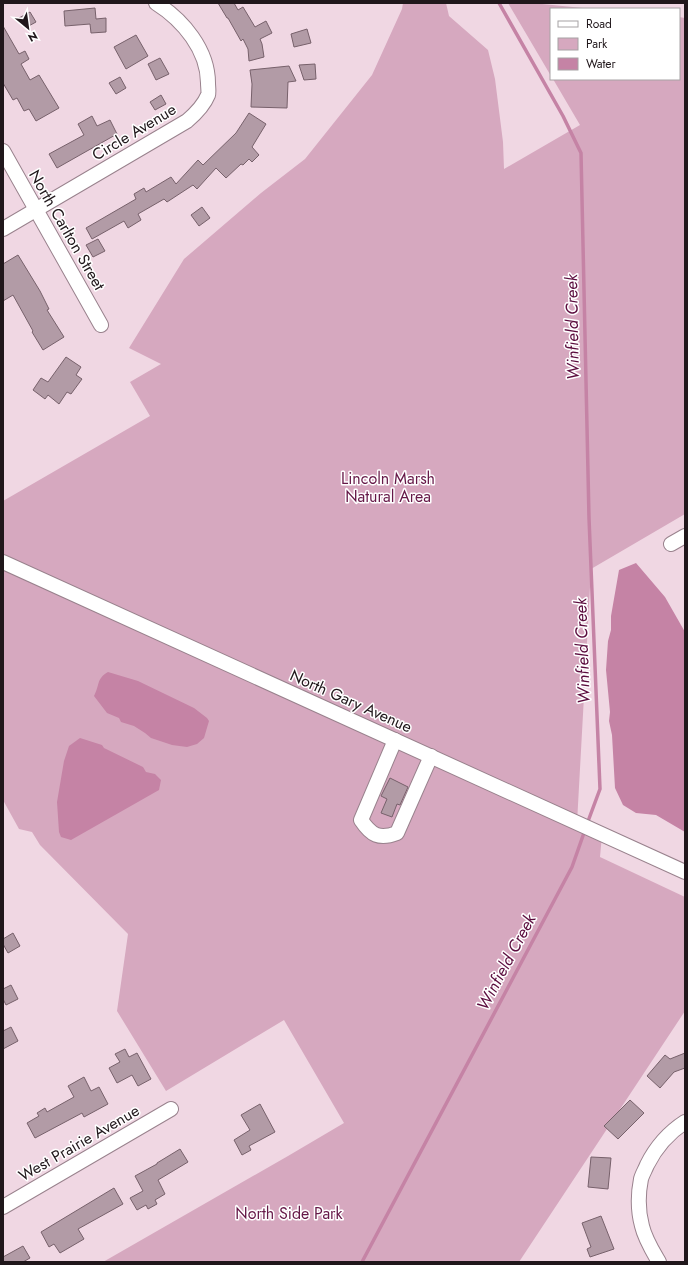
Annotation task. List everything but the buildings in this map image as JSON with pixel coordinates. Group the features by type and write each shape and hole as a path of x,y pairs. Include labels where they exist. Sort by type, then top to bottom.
{"street":[{"name":"Circle Avenue","path":"3,229 186,122 195,114 209,94 207,66 194,39 174,17 156,3"},
{"name":"North Carlton Street","path":"3,151 101,325"},
{"path":"671,544 685,536"},
{"name":"North Gary Avenue","path":"3,562 685,872"},
{"path":"395,740 361,820 366,828 373,834 388,836 397,833 431,756"},
{"name":"West Prairie Avenue","path":"3,1207 171,1109"},
{"path":"659,1262 646,1237 640,1217 639,1205 641,1178 658,1146 671,1132 685,1122"}],"green space":[{"path":"403,3 446,3 449,16 488,50 495,79 503,142 504,169 580,125 554,80 680,80 680,17 685,18 685,514 591,569 577,823 602,835 600,857 685,897 685,1011 519,1262 103,1262 344,1123 284,1020 166,1091 117,1011 128,934 40,845 32,832 19,829 3,800 3,501 150,416 130,382 161,364 129,348 184,259 261,193 305,159 372,75 402,9"},
{"path":"508,3 532,3 583,8 550,8 550,74"}],"water":[{"path":"636,563 665,597 685,632 685,832 656,815 636,813 623,805 615,788 606,670 608,641 611,630 611,616 619,570"},
{"path":"108,672 138,681 194,708 209,721 204,738 197,744 187,747 172,745 151,738 134,726 121,722 119,718 107,713 94,696 100,680"},
{"path":"80,738 102,745 104,748 143,767 146,772 155,774 161,780 159,790 71,840 61,837 59,832 57,802 64,761 69,746"}],"waterway":[{"name":"Winfield Creek","path":"499,3 563,116 581,153 589,518 600,789 587,824"},
{"name":"Winfield Creek","path":"362,1262 572,867 585,830"}],"park label":[{"name":"Lincoln Marsh Natural Area","path":"388,487"},
{"name":"North Side Park","path":"289,1213"}]}
